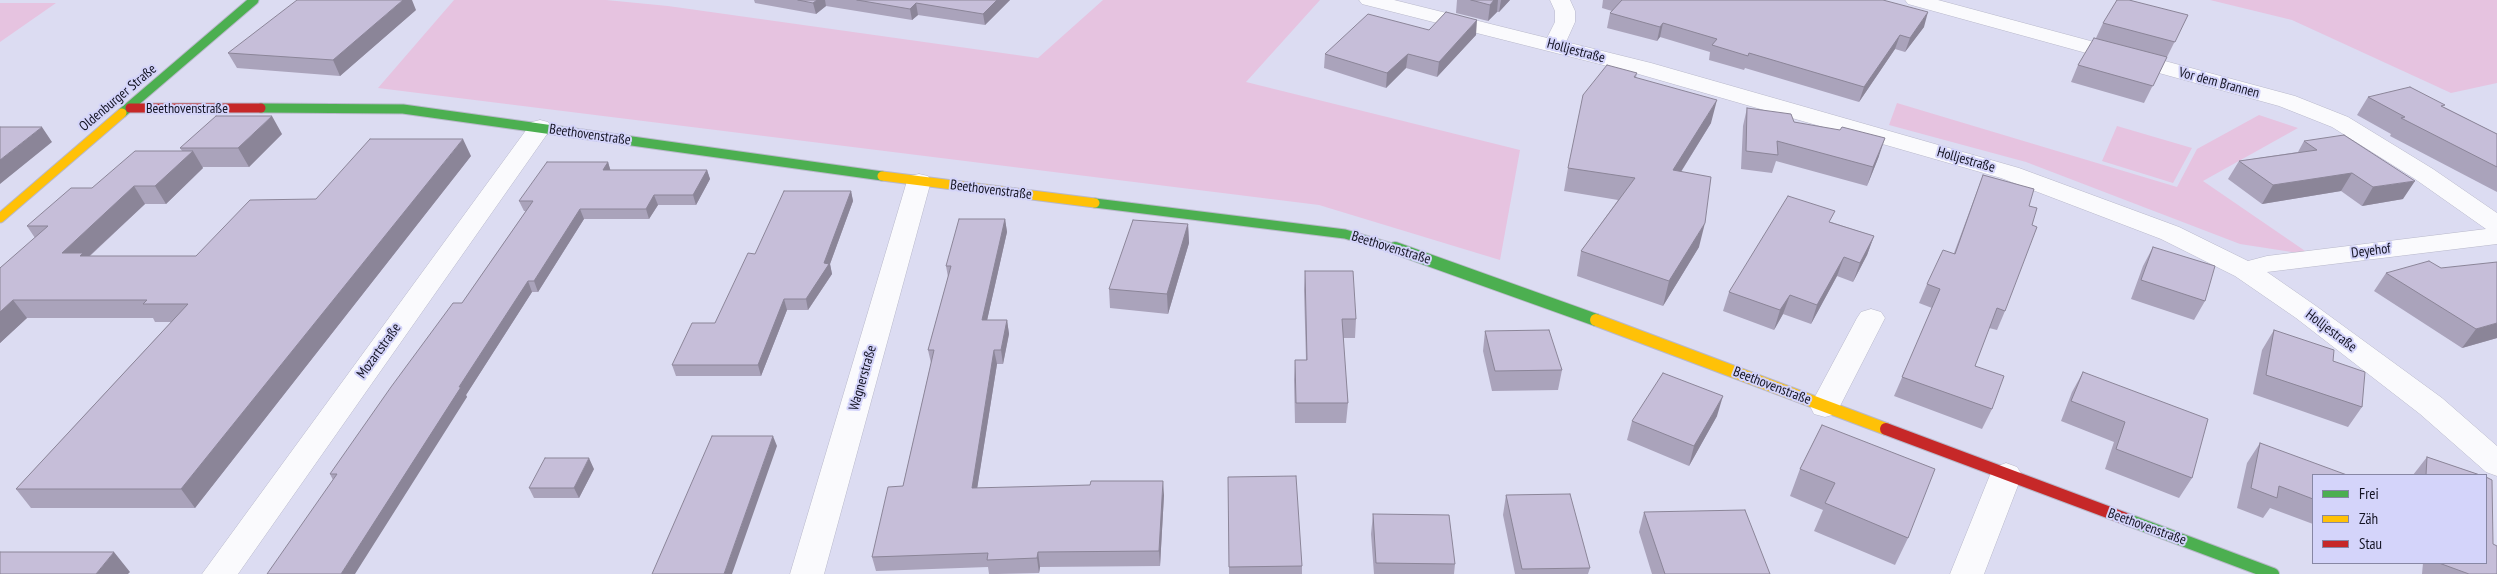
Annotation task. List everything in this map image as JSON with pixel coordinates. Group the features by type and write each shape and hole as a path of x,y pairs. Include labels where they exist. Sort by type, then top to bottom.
{"street":[{"name":"Oldenburger Straße","path":"0,218 254,0"},
{"name":"Holljestraße","path":"1369,0 1554,44 2010,173 2170,233 2245,270 2306,312 2431,406 2497,464"},
{"path":"1554,44 1565,22 1565,11 1560,0"},
{"name":"Vor dem Brannen","path":"1915,0 2287,101 2340,122 2424,174 2497,225"},
{"name":"Beethovenstraße","path":"130,108 404,109 919,181 1345,234 1417,255 2273,574"},
{"name":"Mozartstraße","path":"219,574 540,128"},
{"name":"Wagnerstraße","path":"807,574 919,181"},
{"name":"Deyehof","path":"2245,270 2267,264 2497,236"},
{"name":"Beethovenstraße","path":"1825,406 1871,318"},
{"path":"1967,574 2006,475"}],"shaded area":[{"path":"454,0 606,0 668,6 1038,58 1103,0 1320,0 1246,82 1520,150 1500,260 1319,205 378,88"},
{"path":"2210,0 2497,0 2497,83 2451,93 2292,20"},
{"path":"0,3 56,3 0,42"},
{"path":"1897,103 2177,187 2197,149 2259,115 2298,128 2203,181 2311,255 2240,244 2026,162 1889,125"},
{"path":"2117,126 2192,148 2173,183 2102,161"}],"building":[{"path":"297,0 403,0 333,60 228,53"},
{"path":"798,0 817,0 813,3"},
{"path":"857,0 997,0 983,14 916,3 910,9"},
{"path":"1471,0 1494,0 1490,5"},
{"path":"1622,0 1883,0 1928,12 1910,38 1900,35 1864,87 1749,53 1748,56 1712,45 1717,39 1663,23 1660,27 1610,13"},
{"path":"2117,0 2129,0 2188,15 2175,42 2103,23"},
{"path":"1446,12 1477,20 1439,62 1408,54 1387,73 1325,54 1368,14 1429,30"},
{"path":"2094,38 2167,57 2153,86 2078,65"},
{"path":"1607,65 1637,73 1634,77 1717,100 1673,170 1711,177 1705,223 1669,281 1581,251 1635,178 1568,168 1583,95"},
{"path":"2410,87 2445,105 2441,106 2497,134 2497,167 2401,118 2405,117 2368,97"},
{"path":"1747,108 1791,114 1794,122 1840,130 1842,127 1885,138 1873,167 1777,141 1778,155 1746,151"},
{"path":"216,116 272,116 238,148 180,148"},
{"path":"0,127 42,127 0,160"},
{"path":"2344,135 2415,181 2373,187 2352,173 2273,185 2239,161 2317,150 2304,141"},
{"path":"370,139 463,139 181,489 16,489 188,304 143,304 147,300 13,300 0,312 0,268 48,226 27,226 71,188 92,188 135,151 193,151 155,186 134,186 62,253 83,253 80,256 196,256 250,200 316,199"},
{"path":"547,162 608,162 603,170 707,170 693,195 654,195 646,209 580,209 534,281 528,281 341,574 267,574 337,474 330,474 391,387 453,303 462,303 533,201 519,201"},
{"path":"1983,175 2034,189 2029,206 2037,208 2032,225 2037,227 2005,311 1997,308 1975,366 2004,376 1992,409 1902,377 1940,289 1927,284 1943,250 1955,254"},
{"path":"784,191 851,191 824,263 829,264 806,299 784,299 758,365 672,365 692,323 715,323 748,253 755,254"},
{"path":"1788,196 1835,211 1829,222 1874,236 1860,263 1844,257 1817,305 1790,295 1780,310 1729,292"},
{"path":"959,219 1005,219 982,320 1007,320 1001,350 994,350 972,488 1090,485 1091,481 1163,481 1159,551 1038,552 1037,558 987,560 988,553 872,557 888,487 903,486 934,350 928,350 951,266 946,266"},
{"path":"1133,220 1188,224 1167,294 1109,289"},
{"path":"2153,247 2215,266 2205,301 2141,280"},
{"path":"2429,261 2441,268 2497,262 2497,323 2476,329 2386,273"},
{"path":"1305,271 1353,271 1356,319 1342,319 1348,403 1296,403 1295,360 1307,360"},
{"path":"1549,330 1562,370 1495,371 1485,331"},
{"path":"2274,330 2334,350 2333,361 2365,372 2362,407 2266,375"},
{"path":"2083,372 2208,419 2192,478 2116,449 2125,422 2071,401"},
{"path":"1663,373 1723,396 1694,446 1632,421"},
{"path":"1822,425 1935,469 1908,538 1825,503 1835,483 1800,469"},
{"path":"712,436 773,436 724,574 652,574"},
{"path":"2260,443 2344,474 2312,474 2312,499 2279,486 2277,498 2251,488"},
{"path":"2427,457 2477,474 2426,474"},
{"path":"545,458 589,458 574,488 529,488"},
{"path":"1296,476 1302,566 1229,567 1228,477"},
{"path":"2487,478 2492,480 2493,544 2497,546 2497,574 2469,574 2442,564 2487,564"},
{"path":"1570,494 1590,568 1522,569 1506,495"},
{"path":"1745,510 1770,574 1665,574 1644,512"},
{"path":"1373,514 1449,515 1455,564 1376,563"},
{"path":"0,552 114,552 96,574 0,574"}],"traffic: fast":[{"path":"122,113 254,0"},
{"path":"261,108 403,109 882,176"},
{"path":"1095,203 1345,234 1417,255 1596,320"},
{"path":"2129,520 2273,574"}],"traffic: slow":[{"path":"0,218 122,113"},
{"path":"882,176 1095,203"},
{"path":"1596,320 1886,429"}],"traffic: jam":[{"path":"130,108 261,108"},
{"path":"1886,429 2129,520"}]}
